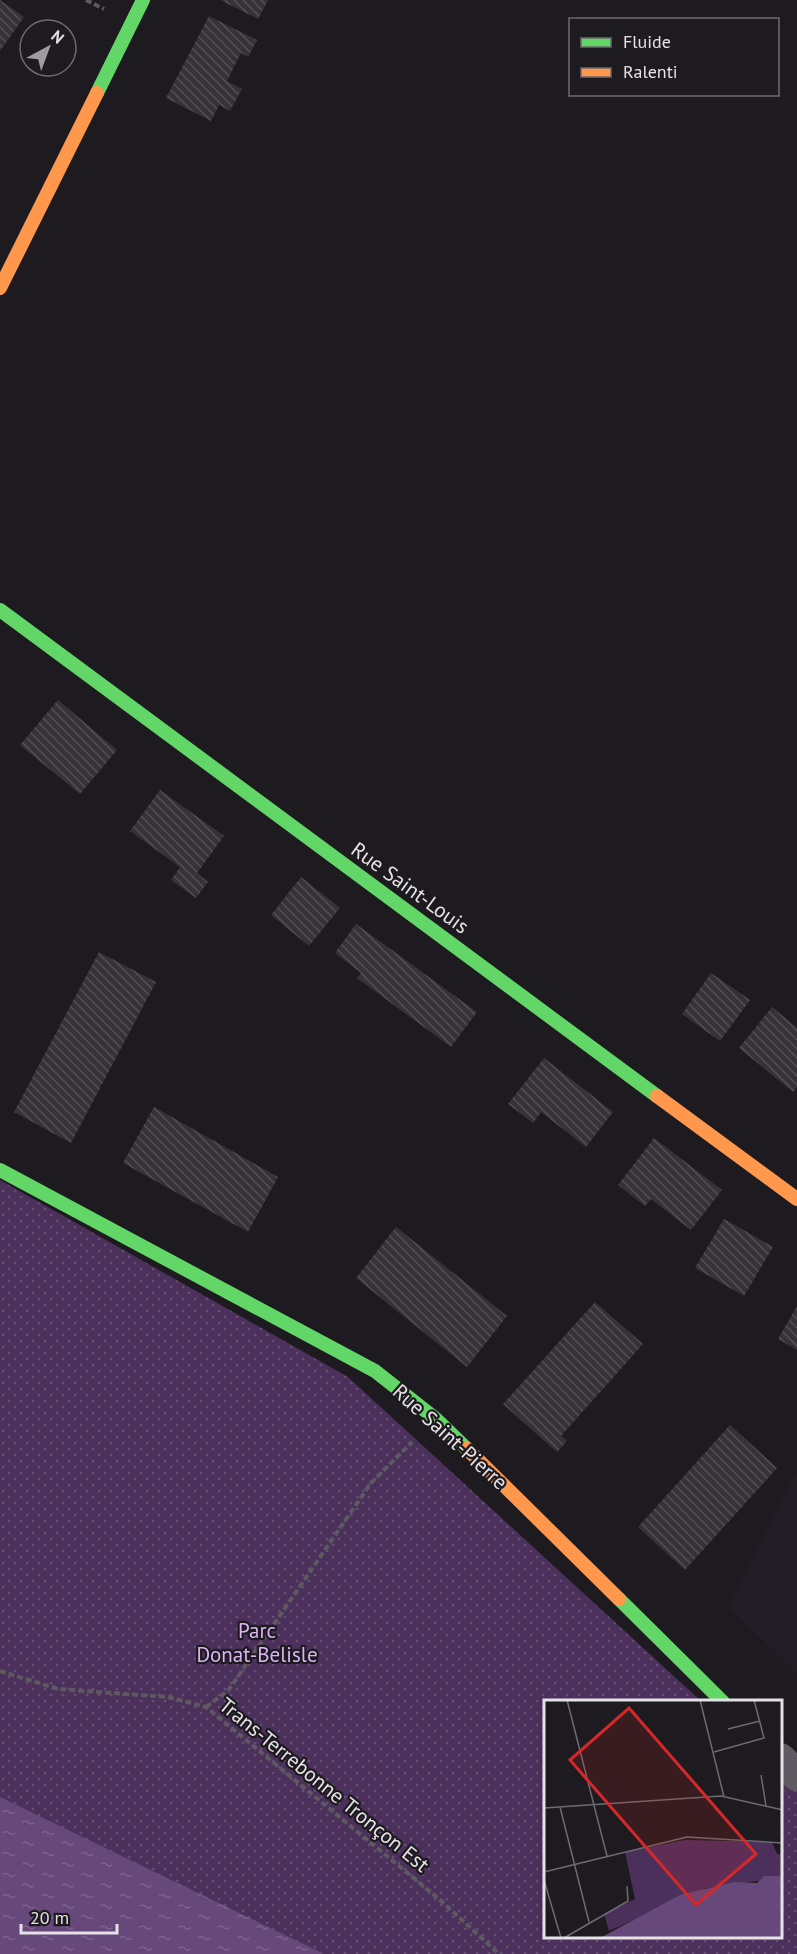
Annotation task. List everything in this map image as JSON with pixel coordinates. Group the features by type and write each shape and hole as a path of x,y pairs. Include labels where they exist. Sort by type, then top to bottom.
{"street":[{"path":"0,288 143,0"},
{"name":"Rue Saint-Louis","path":"0,610 797,1199"},
{"name":"Rue Saint-Pierre","path":"0,1170 375,1371 436,1419 721,1700"},
{"path":"782,1761 797,1775"}],"path":[{"path":"206,1707 228,1691 371,1483 436,1419"},
{"name":"Trans-Terrebonne Tronçon Est","path":"0,1671 58,1689 168,1697 206,1707 439,1899 499,1954"}],"shaded area":[{"path":"797,1471 797,1673 729,1607"}],"green space":[{"name":"Parc Donat-Belisle","path":"0,1180 348,1377 700,1700 544,1700 544,1939 782,1939 782,1775 797,1789 797,1954 308,1954 0,1817"}],"water":[{"path":"0,1797 318,1951 322,1954 0,1954"}],"building":[{"path":"0,0 24,17 18,18 18,26 0,51"},
{"path":"220,0 268,0 258,19"},
{"path":"209,16 257,40 248,57 241,53 227,81 242,89 230,111 219,105 211,121 166,98"},
{"path":"58,700 117,750 80,794 20,745"},
{"path":"160,790 224,836 197,873 208,882 196,898 171,880 180,867 130,831"},
{"path":"301,877 340,908 309,946 271,915"},
{"path":"356,924 477,1012 451,1047 357,978 361,973 335,953"},
{"path":"99,952 156,982 71,1143 14,1112"},
{"path":"711,973 750,1000 720,1041 682,1014"},
{"path":"772,1007 797,1028 797,1087 793,1092 739,1048"},
{"path":"544,1058 613,1112 586,1147 541,1112 533,1123 508,1104"},
{"path":"154,1107 278,1177 248,1232 123,1163"},
{"path":"654,1138 722,1190 691,1230 651,1199 645,1206 618,1185"},
{"path":"724,1219 773,1247 744,1296 695,1268"},
{"path":"396,1227 507,1316 467,1367 356,1278"},
{"path":"595,1302 643,1344 561,1436 567,1441 557,1452 503,1404"},
{"path":"797,1306 797,1350 778,1339"},
{"path":"730,1425 777,1468 685,1570 638,1527"}],"traffic: fast":[{"path":"97,93 143,0"},
{"path":"0,610 657,1096"},
{"path":"0,1170 375,1371 436,1419 466,1448"},
{"path":"619,1599 721,1700"}],"traffic: slow":[{"path":"0,288 97,93"},
{"path":"657,1096 797,1199"},
{"path":"466,1448 619,1599"}]}
